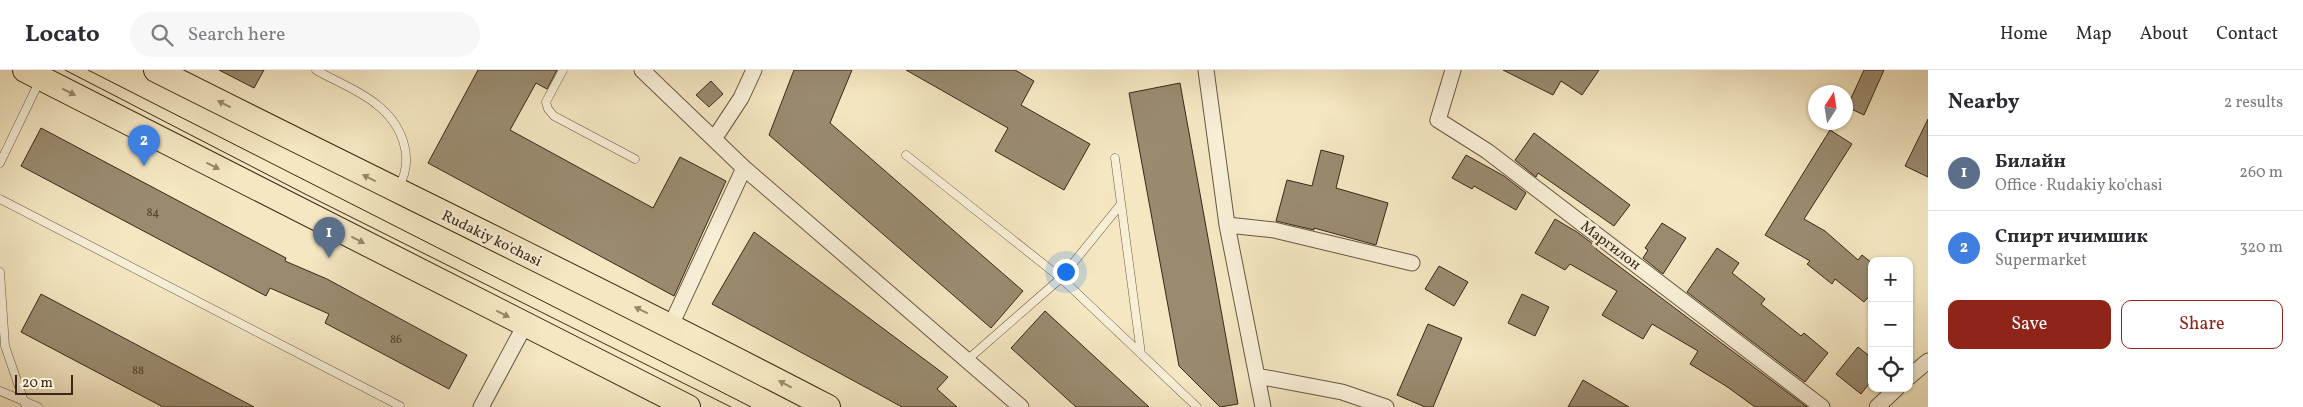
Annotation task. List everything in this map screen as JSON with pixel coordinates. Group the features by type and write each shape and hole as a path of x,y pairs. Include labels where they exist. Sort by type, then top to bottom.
{"main road":[{"name":"Rudakiy ko'chasi","path":"156,70 396,192 671,325 828,407"},
{"path":"33,74 687,407"}],"street":[{"path":"642,70 744,168 1021,407"},
{"path":"714,139 741,98 754,70"},
{"path":"1206,70 1227,225 1263,407"},
{"name":"Маргилон","path":"1453,70 1438,120 1487,150 1822,407"},
{"path":"671,325 744,168"},
{"path":"1227,225 1274,230 1412,263"},
{"path":"481,407 525,325"},
{"path":"1913,374 1928,361"},
{"path":"1257,376 1342,392 1385,407"},
{"path":"1877,407 1893,392"}],"lane":[{"path":"316,70 376,104 403,134 406,157 405,176 396,192"},
{"path":"563,70 546,102 548,109 554,116 635,159"},
{"path":"0,163 33,74"},
{"path":"906,154 1061,278 1197,407"},
{"path":"1115,158 1141,354"},
{"path":"0,199 400,406"},
{"path":"966,361 1061,278 1121,204"},
{"path":"0,272 5,346 25,403"},
{"path":"0,391 38,407"}],"building":[{"path":"219,70 264,70 254,88"},
{"path":"478,70 557,70 547,89 536,83 510,130 653,208 680,157 726,181 674,296 428,163"},
{"path":"794,70 852,70 830,123 1023,291 991,328 769,135"},
{"path":"906,70 1015,70 1034,81 1021,105 1090,144 1064,190 995,151 1008,128"},
{"path":"1503,70 1599,70 1582,95 1561,81 1553,95"},
{"path":"1864,70 1884,70 1864,115 1853,110 1853,94"},
{"path":"711,81 723,94 709,107 696,95"},
{"path":"1180,83 1238,404 1220,407 1179,366 1129,93"},
{"path":"1928,119 1928,177 1905,166"},
{"path":"41,128 286,258 285,261 327,279 467,355 449,389 325,323 329,314 270,288 266,296 21,166"},
{"path":"1830,130 1852,144 1804,219 1825,231 1858,260 1862,255 1868,260 1868,298 1864,302 1835,279 1832,284 1807,264 1810,261 1765,235"},
{"path":"1534,133 1630,205 1614,226 1538,173 1536,177 1515,160"},
{"path":"1321,150 1344,156 1336,188 1388,203 1376,245 1314,228 1314,230 1276,221 1287,180 1312,186"},
{"path":"1466,155 1504,176 1526,193 1516,210 1474,186 1472,189 1452,178"},
{"path":"1555,219 1577,232 1597,247 1596,249 1807,407 1755,407 1726,386 1690,364 1698,351 1652,324 1643,339 1602,315 1617,291 1570,264 1565,270 1535,253"},
{"path":"1662,223 1686,238 1663,274 1643,258 1648,250 1645,248"},
{"path":"754,232 948,377 937,389 957,407 902,407 712,304"},
{"path":"1717,248 1739,263 1732,273 1765,299 1761,304 1801,336 1804,333 1828,353 1805,382 1687,292"},
{"path":"1439,266 1468,282 1454,306 1425,289"},
{"path":"41,294 254,407 163,407 21,332"},
{"path":"1522,294 1549,307 1535,336 1508,323"},
{"path":"1045,311 1149,407 1076,407 1011,348"},
{"path":"1428,324 1462,338 1433,407 1425,407 1397,395"},
{"path":"1858,347 1868,355 1868,385 1861,394 1836,374"},
{"path":"1583,380 1629,407 1568,407"}],"tram line":[{"path":"65,70 307,195 731,407"},
{"path":"88,70 751,407"}],"place":[{"name":"Спирт ичимшик","path":"144,166"},
{"name":"Билайн","path":"329,258"}]}
